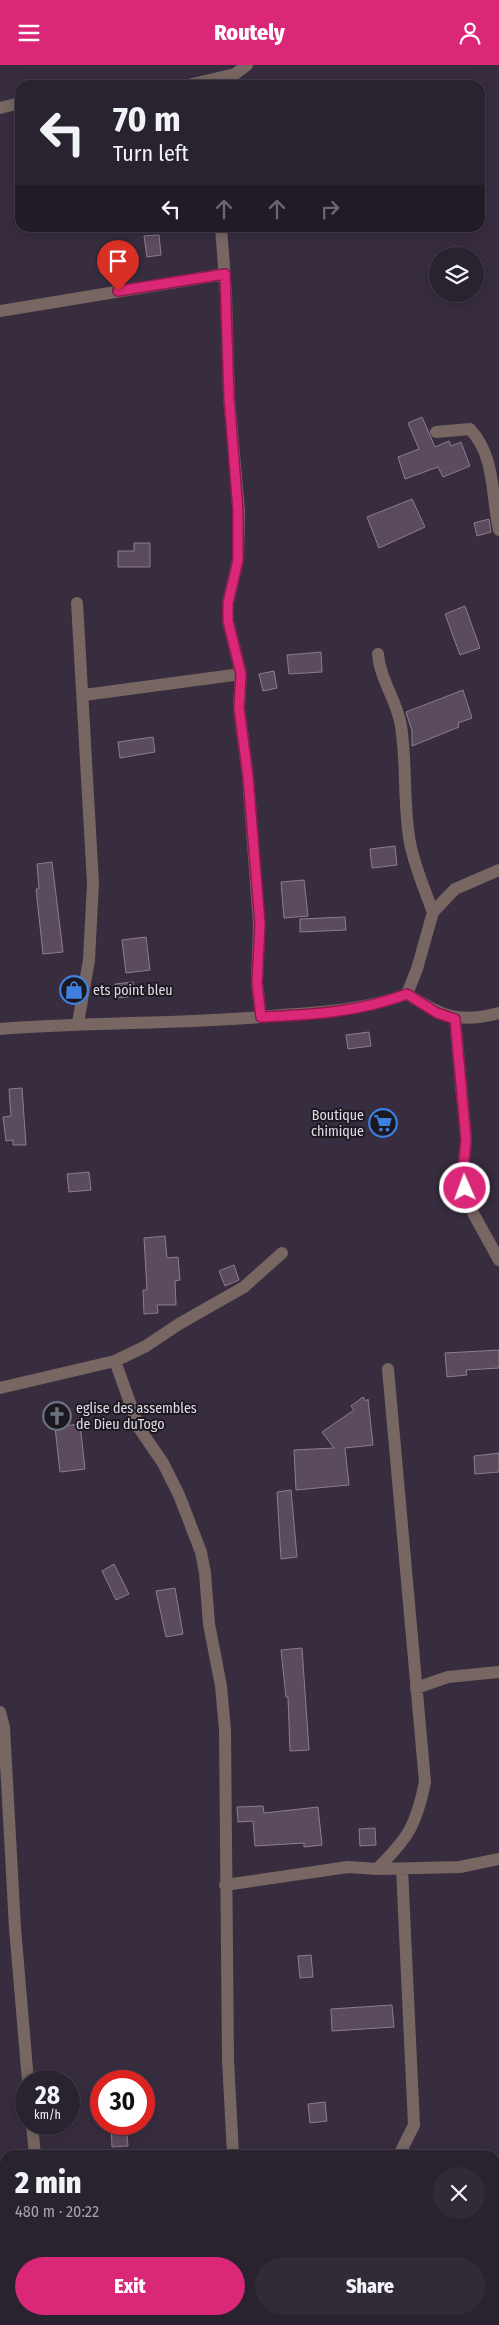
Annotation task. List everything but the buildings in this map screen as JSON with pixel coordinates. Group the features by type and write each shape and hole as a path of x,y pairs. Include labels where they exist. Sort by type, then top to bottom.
{"street":[{"path":"209,80 235,74 247,65"},
{"path":"0,108 15,104"},
{"path":"221,232 225,274 229,397 238,511 238,560 228,603 228,621 241,674 239,708 248,777 260,924 257,983 261,1017"},
{"path":"0,311 225,274"},
{"path":"436,432 470,429 479,439 486,451 499,530"},
{"path":"77,603 84,695 93,883 90,960 78,1023"},
{"path":"378,654 381,674 400,720 410,841 416,870 433,912"},
{"path":"84,695 241,674"},
{"path":"0,1029 78,1023 224,1020 346,1011 383,1003 407,994 417,969 433,912 455,889 499,870"},
{"path":"407,994 437,1013 455,1019 499,1013"},
{"path":"455,1019 466,1139 463,1173 465,1188 473,1213 499,1259"},
{"path":"0,1388 115,1361 146,1346 179,1324 244,1287 282,1253"},
{"path":"115,1361 139,1428 162,1463 188,1516 206,1573 209,1624 221,1686 225,1730 228,2059 233,2150"},
{"path":"377,1869 402,1843 419,1813 425,1782 388,1369"},
{"path":"416,1688 448,1677 499,1672"},
{"path":"0,1712 4,1727 14,1928 27,2070"},
{"path":"225,1885 348,1867 377,1869 460,1867 499,1859"},
{"path":"401,2150 414,2125 402,1869"},
{"path":"33,2135 35,2150"}],"place":[{"name":"ets point bleu","path":"74,990"},
{"name":"Boutique chimique","path":"383,1123"},
{"name":"eglise des assembles de Dieu duTogo","path":"57,1416"}],"route":[{"path":"118,291 225,274 229,397 238,511 238,560 228,603 228,621 241,674 239,708 248,777 260,924 257,983 261,1017 346,1011 383,1003 407,994 437,1013 455,1019 466,1139 463,1173 465,1188"}]}
